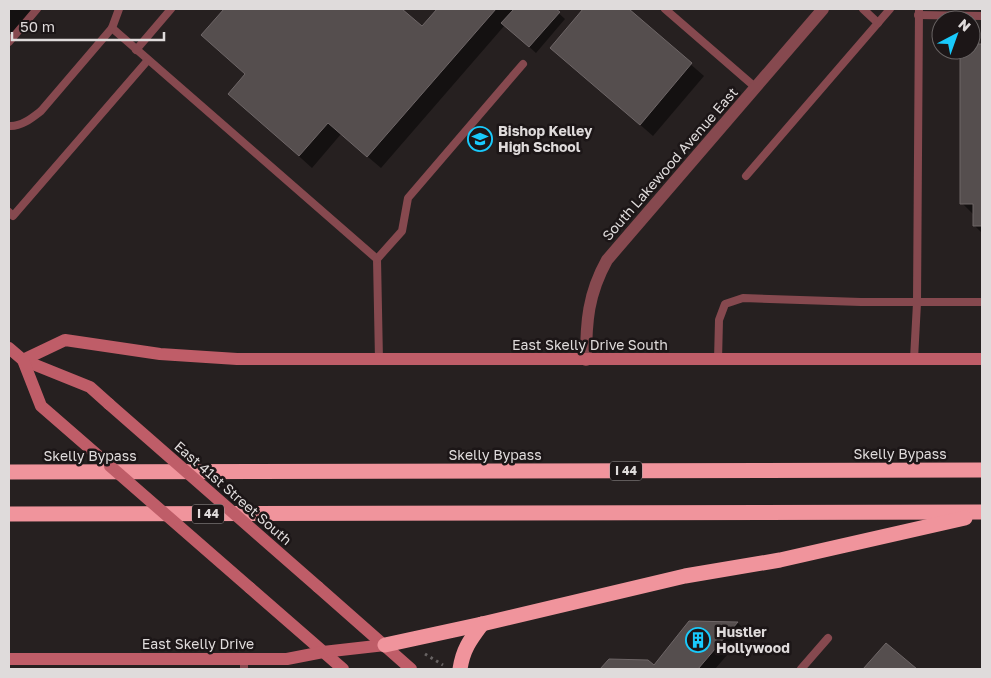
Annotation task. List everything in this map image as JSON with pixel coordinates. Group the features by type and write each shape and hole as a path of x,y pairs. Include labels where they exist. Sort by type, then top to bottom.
{"highway":[{"name":"Skelly Bypass","path":"9,472 982,470"},
{"name":"I 44","path":"9,514 982,513"},
{"path":"385,645 685,576 780,560 982,513"},
{"path":"453,668 463,654 468,642 482,624"}],"main road":[{"name":"East Skelly Drive South","path":"23,360 65,340 160,354 237,359 982,359"},
{"name":"East 41st Street South","path":"9,348 23,360 90,387 411,669"},
{"name":"East 41st Street South","path":"23,360 41,406 343,669"},
{"name":"East Skelly Drive","path":"9,659 31,664 244,664 385,645"}],"street":[{"name":"South Lakewood Avenue East","path":"586,360 586,322 596,279 607,260 823,9"}],"lane":[{"path":"9,42 37,9"},
{"path":"9,126 14,127 29,121 41,112 112,28 119,9"},
{"path":"136,50 171,9"},
{"path":"665,9 755,87"},
{"path":"863,9 878,23"},
{"path":"746,176 890,9"},
{"path":"914,359 917,303 918,12 982,16"},
{"path":"112,28 378,259"},
{"path":"9,212 13,216 148,60"},
{"path":"378,360 378,259 402,231 408,198 524,64"},
{"path":"718,360 719,320 725,304 743,298 917,303 982,302"},
{"path":"801,669 828,638"}],"path":[{"path":"422,652 453,668"}],"building":[{"path":"224,9 402,9 422,26 437,9 496,9 367,157 328,123 299,156 228,94 245,74 201,35"},
{"path":"514,9 556,9 560,12 529,47 501,23"},
{"path":"583,9 629,9 692,63 640,125 550,48"},
{"path":"982,44 982,226 973,226 973,204 960,204 960,60 981,60"},
{"name":"Hustler Hollywood","path":"689,621 738,622 698,669 600,669 609,659 648,660 654,665"},
{"path":"886,643 917,669 863,669"}],"place":[{"name":"Bishop Kelley High School","path":"480,139"},
{"name":"Hustler Hollywood","path":"698,640"}]}
